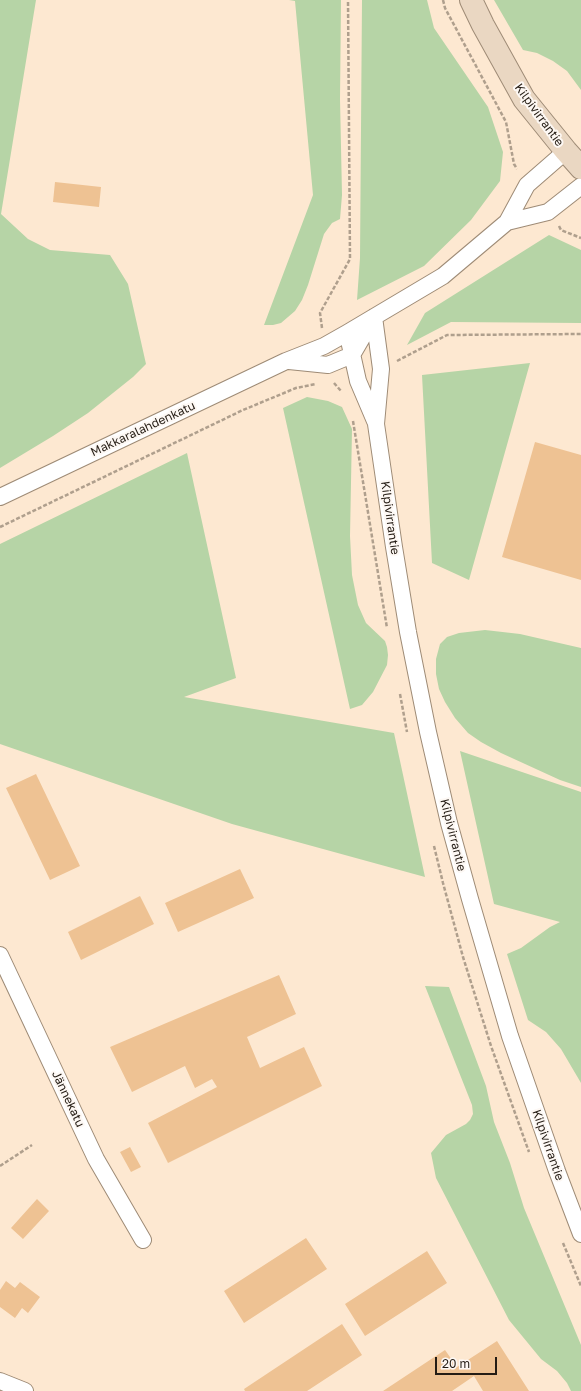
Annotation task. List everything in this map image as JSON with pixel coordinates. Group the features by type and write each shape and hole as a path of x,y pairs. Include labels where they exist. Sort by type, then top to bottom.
{"street":[{"name":"Kilpivirrantie","path":"376,424 358,381 347,333 443,276 507,222 527,185 566,151 524,99 483,25 471,0"},
{"path":"566,151 581,168"},
{"path":"507,222 548,212 581,186"},
{"name":"Kilpivirrantie","path":"374,317 381,369 376,424 408,632 428,732 449,823 510,1036 557,1171 581,1234"},
{"path":"286,361 328,365 352,355 374,317"},
{"name":"Makkaralahdenkatu","path":"0,497 286,361 324,346 347,333"},
{"name":"Jännekatu","path":"0,955 96,1158 143,1240"},
{"path":"0,1381 25,1391"}],"path":[{"path":"324,346 320,313 350,259 348,0"},
{"path":"443,0 445,8 506,122 514,164 527,185"},
{"path":"548,212 561,230 581,238"},
{"path":"381,369 447,335 581,334"},
{"path":"340,390 358,381"},
{"path":"0,527 243,410 296,388 317,383"},
{"path":"0,1166 32,1145"}],"green space":[{"path":"0,0 36,0 1,214 28,239 50,250 110,255 128,284 146,364 133,377 88,413 0,468"},
{"path":"289,0 341,0 340,99 342,195 340,219 332,223 324,234 302,300 295,311 281,323 264,325 313,195 295,1"},
{"path":"362,0 427,0 434,28 488,107 503,152 500,181 471,220 424,266 357,300 360,258"},
{"path":"494,0 581,0 581,90 567,71 553,61 537,53 523,50"},
{"path":"549,235 581,250 581,323 451,322 407,345 425,313"},
{"path":"530,363 469,580 432,563 422,375"},
{"path":"307,397 328,401 342,407 352,429 350,536 352,575 358,605 366,623 385,641 387,647 387,665 373,692 362,705 350,709 283,408"},
{"path":"187,453 236,678 184,697 394,733 425,877 232,824 0,744 0,544"},
{"path":"485,630 520,634 581,648 581,787 560,780 501,753 481,742 468,733 455,718 445,702 439,689 436,674 436,659 440,644 447,637 459,633"},
{"path":"460,751 581,792 581,1083 561,1049 546,1032 528,1020 507,954 521,948 550,927 560,922 494,904"},
{"path":"425,986 449,987 486,1086 494,1122 510,1163 524,1208 581,1345 581,1391 571,1391 567,1383 557,1371 541,1359 509,1320 436,1178 431,1153 446,1135 466,1124 473,1114 472,1105"}],"building":[{"path":"55,182 101,187 99,207 53,202"},
{"path":"535,442 581,455 581,580 502,557"},
{"path":"36,774 80,866 50,880 6,788"},
{"path":"240,869 254,898 178,932 165,903"},
{"path":"140,896 154,924 81,960 68,932"},
{"path":"279,975 296,1014 247,1037 260,1068 304,1047 322,1086 168,1163 148,1123 217,1087 212,1079 195,1088 185,1066 132,1092 110,1047"},
{"path":"130,1147 141,1167 131,1172 120,1152"},
{"path":"37,1199 49,1211 23,1239 11,1228"},
{"path":"306,1238 327,1269 244,1323 224,1291"},
{"path":"427,1251 447,1283 365,1336 345,1304"},
{"path":"6,1281 15,1288 20,1282 40,1297 28,1313 22,1308 15,1318 0,1307 0,1290"},
{"path":"342,1324 362,1355 307,1391 245,1391 244,1389"},
{"path":"497,1341 529,1391 483,1391 474,1376 452,1391 383,1391 445,1350 457,1367"}]}
